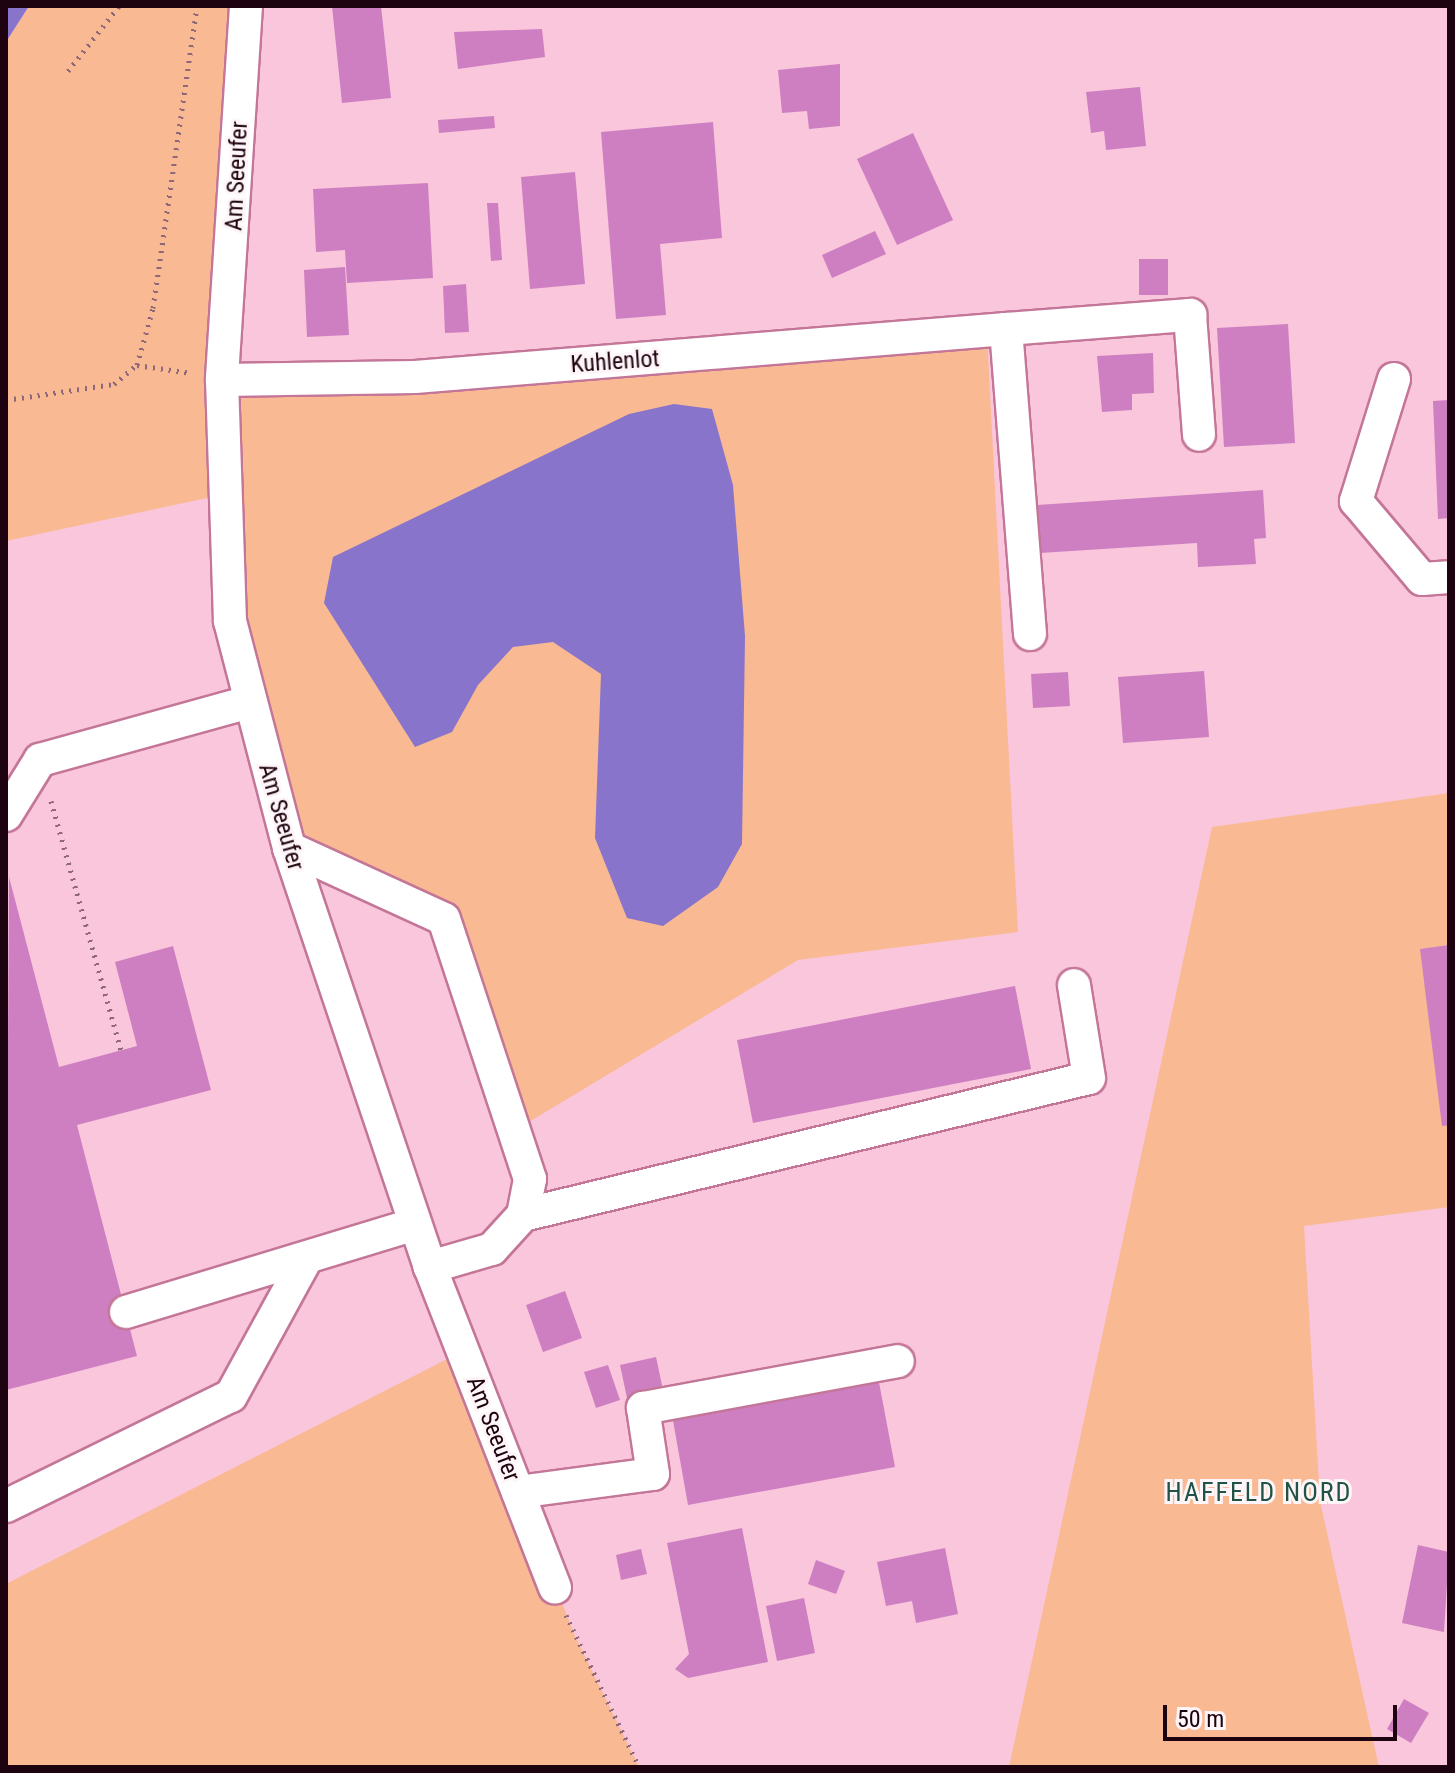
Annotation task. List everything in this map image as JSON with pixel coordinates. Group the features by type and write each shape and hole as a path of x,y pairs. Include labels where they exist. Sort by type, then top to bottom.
{"street":[{"name":"Am Seeufer","path":"246,6 222,380 230,621 289,848 415,1224 555,1588"},
{"name":"Kuhlenlot","path":"222,380 431,376 1190,315 1199,435"},
{"path":"1006,329 1030,634"},
{"path":"1394,379 1356,501 1422,579 1449,577"},
{"path":"6,815 40,760 249,702"},
{"path":"289,848 444,919 530,1179 523,1215 492,1249 430,1267"},
{"path":"523,1215 1089,1078 1074,985"},
{"path":"126,1312 415,1224"},
{"path":"6,1506 231,1396 306,1259"},
{"path":"518,1492 653,1474 643,1408 898,1361"}],"path":[{"path":"68,71 119,6"},
{"path":"6,400 114,384 137,365 153,308 197,6"},
{"path":"137,365 222,380"},
{"path":"40,760 121,1050"},
{"path":"555,1588 639,1767"}],"shaded area":[{"path":"6,6 29,6 6,42"},
{"path":"29,6 246,6 222,379 987,336 1018,932 798,960 514,1131 443,919 289,848 221,495 6,541 6,42"},
{"path":"674,404 712,409 733,485 745,636 742,844 718,887 663,926 627,918 595,838 601,674 553,642 513,647 478,685 452,732 415,747 324,603 333,557 629,414"},
{"path":"1449,793 1449,1207 1304,1226 1320,1501 1379,1767 1009,1767 1212,827"},
{"path":"463,1351 575,1636 639,1767 6,1767 6,1584"}],"building":[{"path":"332,6 381,6 391,98 342,103"},
{"path":"542,29 545,57 458,69 454,32"},
{"path":"840,64 840,126 809,129 807,111 782,113 778,70"},
{"path":"1140,87 1146,146 1106,150 1104,131 1091,133 1086,92"},
{"path":"494,116 495,128 439,133 438,120"},
{"path":"713,122 722,238 660,244 666,315 616,319 601,132"},
{"path":"913,133 953,220 897,245 857,159"},
{"path":"575,172 585,284 530,289 521,177"},
{"path":"428,183 433,278 347,283 345,250 316,252 313,189"},
{"path":"487,203 498,203 502,260 491,261"},
{"path":"875,231 886,254 832,278 822,255"},
{"path":"1139,259 1168,259 1168,295 1139,295"},
{"path":"345,267 349,335 307,337 304,270"},
{"path":"466,284 469,332 445,333 443,286"},
{"path":"1288,324 1295,443 1224,447 1217,328"},
{"path":"1153,353 1154,393 1132,394 1132,410 1102,412 1097,356"},
{"path":"1449,400 1449,518 1438,519 1433,401"},
{"path":"1263,490 1266,538 1254,539 1256,564 1198,567 1197,543 1040,553 1037,505"},
{"path":"1204,671 1209,737 1123,743 1118,677"},
{"path":"1068,672 1070,706 1033,708 1031,674"},
{"path":"9,877 59,1067 137,1046 115,962 173,946 211,1090 77,1125 137,1356 6,1390"},
{"path":"1449,945 1449,1125 1442,1126 1420,949"},
{"path":"1015,986 1031,1069 753,1123 737,1040"},
{"path":"565,1291 582,1338 543,1352 526,1305"},
{"path":"656,1357 663,1390 627,1398 620,1365"},
{"path":"608,1365 620,1400 596,1408 584,1372"},
{"path":"878,1377 895,1467 688,1505 672,1415"},
{"path":"742,1528 768,1662 688,1678 675,1669 689,1654 667,1543"},
{"path":"1418,1545 1449,1552 1444,1632 1402,1623"},
{"path":"945,1548 958,1614 916,1623 912,1601 886,1606 877,1562"},
{"path":"641,1549 647,1574 621,1580 616,1555"},
{"path":"816,1560 845,1571 836,1594 808,1584"},
{"path":"804,1598 815,1653 777,1661 766,1606"},
{"path":"1404,1699 1429,1713 1411,1743 1387,1729"}],"district":[{"name":"HAFFELD NORD","path":"1259,1493"}]}
